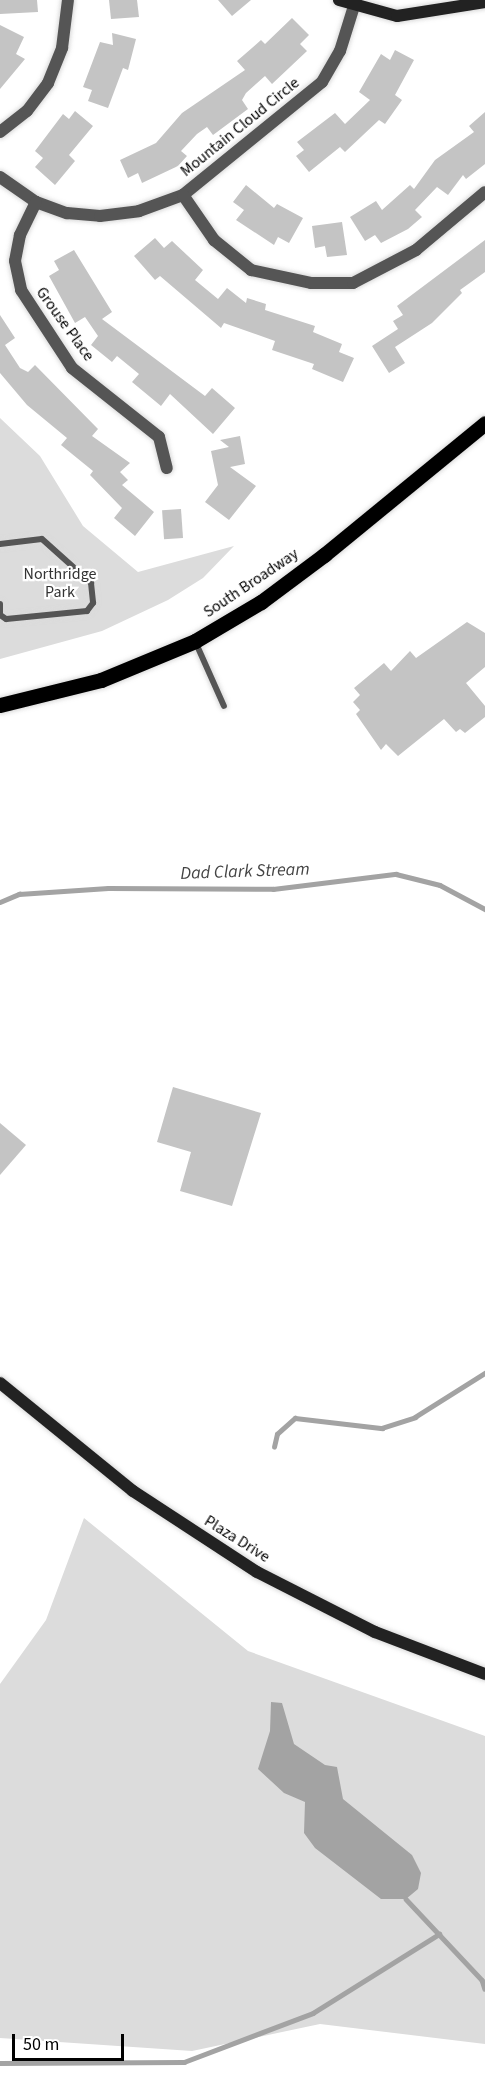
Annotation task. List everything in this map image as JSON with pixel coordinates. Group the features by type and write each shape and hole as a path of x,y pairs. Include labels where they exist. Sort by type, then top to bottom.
{"main road":[{"name":"South Broadway","path":"0,705 101,680 195,641 261,602 324,555 485,423"}],"street":[{"path":"0,132 27,111 48,83 62,48 68,0"},
{"path":"339,0 397,16 455,3 485,2"},
{"name":"Mountain Cloud Circle","path":"0,177 36,202 67,213 100,216 139,211 183,195 322,82 340,51 354,6"},
{"path":"183,195 214,240 251,270 311,283 353,283 416,250 485,192"},
{"name":"Grouse Place","path":"36,202 20,235 15,261 21,290 72,368 159,436 167,468"},
{"name":"Plaza Drive","path":"0,1383 133,1491 257,1572 375,1632 485,1674"}],"lane":[{"path":"0,544 42,539 90,583 93,603 87,611 6,619 0,615 0,604"},
{"path":"195,641 224,706"}],"green space":[{"name":"Northridge Park","path":"0,418 40,456 83,526 138,572 234,546 203,578 168,600 102,631 0,659"},
{"path":"84,1518 248,1651 485,1736 485,2044 320,2024 192,2051 0,2038 0,1684 46,1620"}],"shaded area":[{"path":"271,1702 282,1703 294,1744 325,1765 337,1767 343,1799 412,1855 421,1873 418,1889 406,1899 381,1899 315,1848 304,1833 305,1802 284,1793 258,1769 270,1731"}],"building":[{"path":"0,0 37,0 38,12 0,14"},
{"path":"109,0 137,0 139,17 111,19"},
{"path":"218,0 251,0 232,16"},
{"path":"292,18 309,35 300,44 307,51 272,84 265,76 246,93 242,100 248,109 213,135 207,127 197,134 181,151 187,156 178,166 142,183 138,173 128,178 120,160 156,143 182,113 245,70 237,61 261,40 265,44"},
{"path":"0,25 24,37 16,54 25,59 0,89"},
{"path":"112,33 136,39 128,70 123,68 108,108 88,101 92,90 83,87 100,42 113,45"},
{"path":"395,50 414,60 395,95 402,100 385,124 379,120 345,152 340,147 309,172 296,156 304,150 297,142 335,113 345,124 370,100 359,92 381,54 390,60"},
{"path":"75,111 93,126 69,155 75,161 55,185 35,167 43,158 35,151 63,114 69,119"},
{"path":"485,112 485,164 466,179 463,175 448,195 437,187 415,210 422,217 408,229 381,243 375,235 365,241 350,217 376,201 382,210 410,185 414,189 435,160 474,132 469,126"},
{"path":"246,185 274,208 277,204 303,218 289,243 278,237 274,245 236,220 244,210 233,202"},
{"path":"342,222 347,255 327,257 325,246 315,248 312,226"},
{"path":"155,238 164,248 172,241 203,270 195,280 218,299 227,288 246,303 247,298 266,304 265,310 315,326 313,332 342,344 339,352 354,358 343,382 312,369 314,364 272,350 275,341 224,323 221,328 160,276 155,280 134,256"},
{"path":"485,240 485,272 460,290 462,293 432,323 395,347 405,363 389,373 372,346 398,329 393,321 403,315 397,306"},
{"path":"74,250 112,312 102,319 205,396 212,388 235,408 213,434 170,394 161,406 132,382 139,374 117,356 112,362 91,345 98,336 85,317 75,323 49,276 59,270 54,261"},
{"path":"0,315 15,338 5,345 20,368 28,372 35,365 98,429 92,436 130,463 120,472 128,480 122,485 154,512 135,536 114,518 122,508 90,475 93,471 61,445 67,438 27,405 0,373"},
{"path":"240,436 245,464 230,467 256,486 229,520 205,502 218,485 211,451 229,447 220,440"},
{"path":"181,509 183,538 164,539 162,510"},
{"path":"467,622 485,633 485,667 466,683 485,706 485,717 465,733 460,729 456,732 444,719 398,756 386,744 381,750 356,714 360,710 353,702 360,695 354,688 384,663 391,671 410,651 416,658"},
{"path":"173,1087 261,1113 232,1206 180,1191 191,1152 157,1142"},
{"path":"0,1123 26,1145 0,1175"}],"waterway":[{"name":"Dad Clark Stream","path":"0,902 19,894 108,888 273,889 396,874 440,885 485,909"},
{"path":"274,1447 277,1434 295,1418 382,1428 415,1417 485,1373"},
{"path":"406,1899 482,1980 485,1989"},
{"path":"0,2063 184,2062 313,2013 439,1934"}]}
